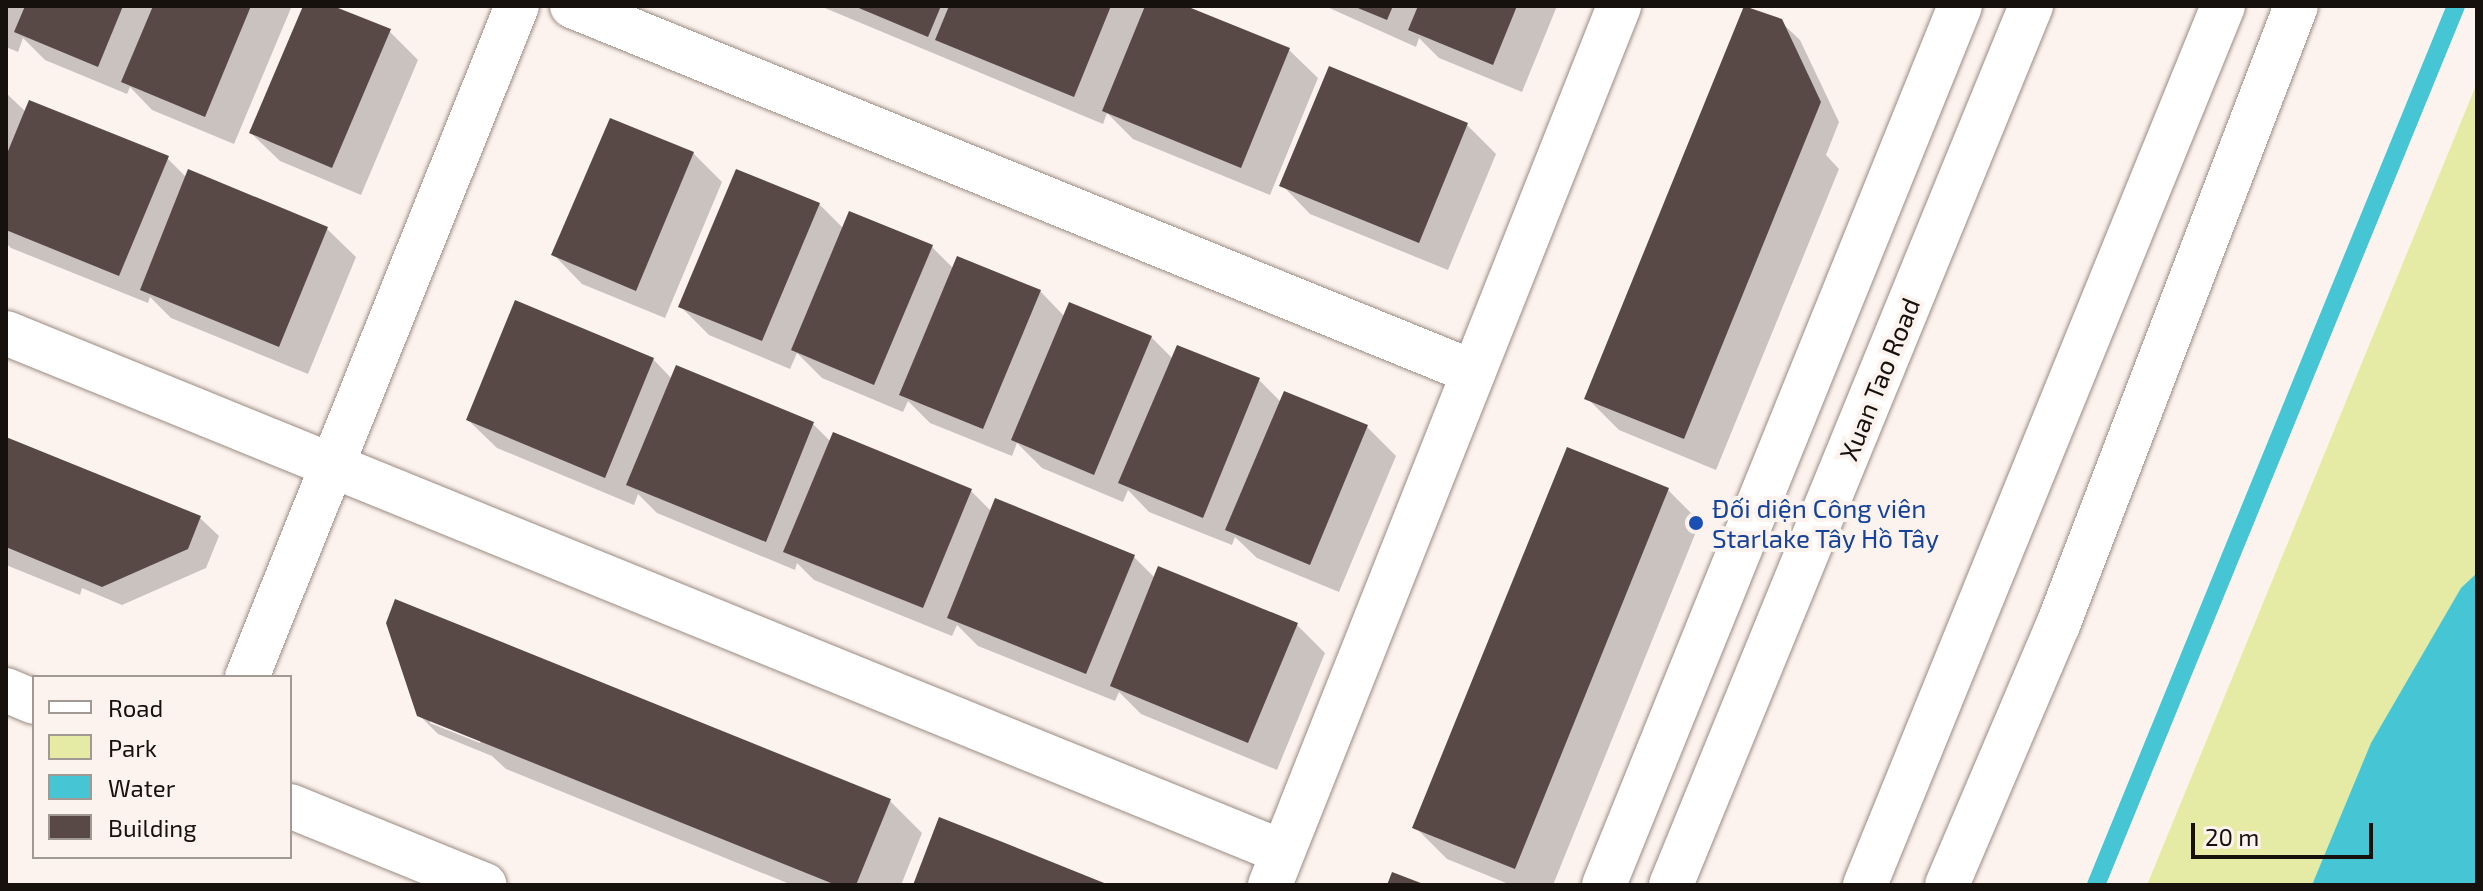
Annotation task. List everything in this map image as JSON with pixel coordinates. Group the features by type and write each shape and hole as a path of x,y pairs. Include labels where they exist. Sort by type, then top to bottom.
{"street":[{"path":"248,675 517,6"},
{"path":"572,6 1473,372"},
{"path":"6,333 332,465 1277,869 1619,6"},
{"path":"1604,885 1960,6"},
{"path":"1865,885 2223,6"},
{"path":"1947,885 2058,625 2296,6"},
{"name":"Xuan Tao Road","path":"1671,885 2028,7"},
{"path":"6,690 32,701"},
{"path":"292,807 485,885"}],"green space":[{"path":"2477,83 2477,885 2147,885"}],"water":[{"path":"2477,573 2477,885 2312,885 2371,743 2461,588"}],"building":[{"path":"25,6 123,6 98,67 14,32"},
{"path":"153,6 251,6 205,117 121,82"},
{"path":"303,6 333,6 391,29 332,168 249,133"},
{"path":"854,6 941,6 928,37"},
{"path":"949,6 1111,6 1074,97 935,40"},
{"path":"1145,6 1186,6 1290,48 1241,168 1102,111"},
{"path":"1353,6 1393,6 1387,20"},
{"path":"1418,6 1517,6 1493,65 1408,30"},
{"path":"1744,6 1782,19 1821,102 1684,439 1584,399"},
{"path":"1329,66 1468,123 1419,243 1279,186"},
{"path":"29,100 169,156 119,276 6,230 6,156"},
{"path":"610,118 694,152 636,291 551,255"},
{"path":"188,169 328,227 279,347 140,290"},
{"path":"736,169 820,203 762,341 678,307"},
{"path":"849,211 933,245 874,385 791,350"},
{"path":"957,256 1041,290 983,429 899,395"},
{"path":"515,300 654,358 605,478 466,420"},
{"path":"1069,302 1152,336 1094,475 1011,440"},
{"path":"1177,345 1260,378 1203,518 1118,483"},
{"path":"676,365 814,422 766,542 626,485"},
{"path":"1284,391 1368,425 1310,565 1225,530"},
{"path":"833,432 972,489 923,608 783,552"},
{"path":"6,437 201,516 188,549 102,587 6,547"},
{"path":"1567,447 1669,488 1515,869 1412,828"},
{"path":"995,498 1135,555 1086,674 947,618"},
{"path":"1158,566 1298,623 1248,743 1110,686"},
{"path":"395,599 891,799 856,885 836,885 417,716 386,623"},
{"path":"939,817 1005,843 1109,885 913,885"},
{"path":"1392,872 1426,885 1387,885"}],"waterway":[{"path":"2096,885 2456,6"}],"place":[{"name":"Đối diện Công viên Starlake Tây Hồ Tây","path":"1696,523"}]}
